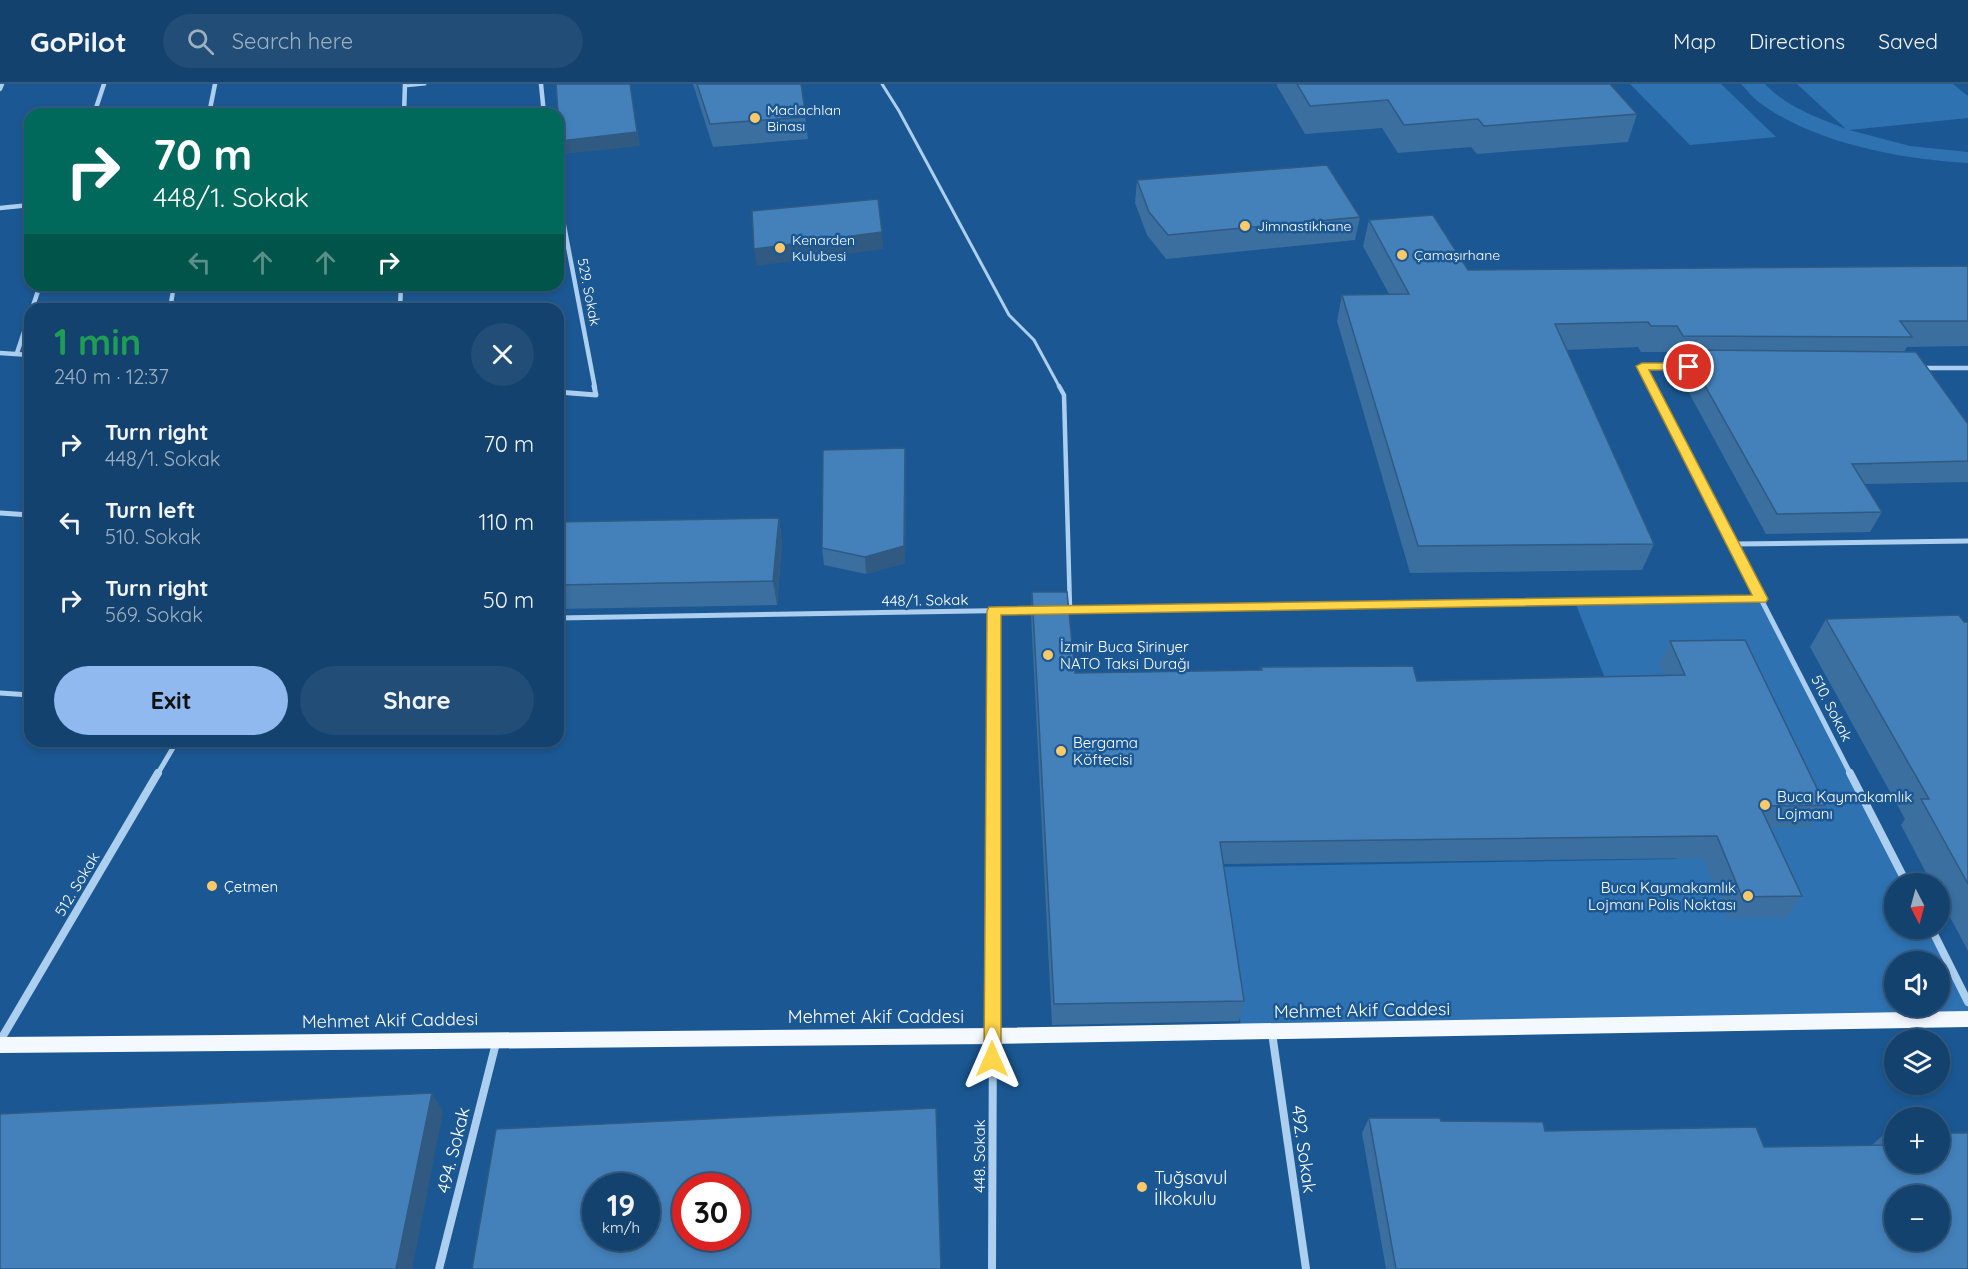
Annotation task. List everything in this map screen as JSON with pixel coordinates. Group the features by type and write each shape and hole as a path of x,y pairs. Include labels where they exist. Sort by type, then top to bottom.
{"main road":[{"name":"Mehmet Akif Caddesi","path":"0,1043 1272,1033 1968,1019"}],"street":[{"path":"0,89 2,84"},
{"path":"96,108 104,84"},
{"path":"210,108 215,84"},
{"path":"542,84 544,108"},
{"path":"404,108 405,85"},
{"path":"0,208 24,206"},
{"name":"529. Sokak","path":"564,226 596,395 564,392"},
{"path":"17,353 24,332"},
{"path":"0,352 24,354"},
{"name":"510. Sokak","path":"1689,367 1642,366 1902,873"},
{"path":"1911,368 1968,368"},
{"path":"1923,368 1929,377"},
{"path":"0,513 24,515"},
{"path":"1735,544 1968,541"},
{"path":"1059,610 1761,599"},
{"name":"448/1. Sokak","path":"564,618 1048,610"},
{"name":"448. Sokak","path":"992,1269 994,611"},
{"path":"0,693 24,695"},
{"name":"512. Sokak","path":"0,1043 173,747"},
{"path":"1936,939 1968,1002"},
{"name":"492. Sokak","path":"1272,1033 1306,1269"},
{"name":"494. Sokak","path":"439,1269 497,1039"}],"lane":[{"path":"405,85 425,84"},
{"path":"882,84 899,111 1009,315 1034,340 1064,395 1070,609"}],"shaded area":[{"path":"1630,84 1721,84 1776,137 1690,145"},
{"path":"1741,84 1765,84 1792,105 1846,129 1797,84 1953,84 1968,96 1968,118 1849,130 1910,146 1968,152 1968,163 1915,158 1833,139 1782,117 1757,101"},
{"path":"1761,599 1902,873 1884,873 1884,939 1936,939 1942,951 1884,951 1884,1017 1950,1017 1950,966 1968,1002 1968,1019 1242,1033 1217,867 1676,859 1575,602"}],"building":[{"path":"556,84 630,84 637,132 564,141 564,108 558,108"},
{"path":"697,84 801,84 806,117 710,124"},
{"path":"1297,84 1610,84 1637,114 1484,126 1478,119 1404,125 1388,100 1310,106"},
{"path":"1327,165 1360,217 1168,235 1149,212 1137,180"},
{"path":"878,199 882,232 754,249 752,211"},
{"path":"1433,215 1468,270 1968,266 1968,321 1900,321 1912,337 1683,336 1677,326 1651,326 1648,322 1555,324 1654,544 1418,546 1342,295 1409,294 1369,220"},
{"path":"1685,350 1916,352 1968,424 1968,461 1852,464 1882,512 1777,514"},
{"path":"905,448 904,546 865,557 822,548 823,450"},
{"path":"779,518 773,581 564,585 564,522"},
{"path":"1032,592 1067,592 1075,673 1262,670 1261,667 1413,666 1417,681 1685,675 1670,641 1745,640 1825,805 1760,806 1802,896 1742,897 1717,836 1220,842 1244,1001 1054,1004"},
{"path":"1959,615 1964,622 1968,622 1968,884 1921,799 1929,799 1826,619"},
{"path":"432,1093 396,1269 0,1269 0,1114"},
{"path":"936,1108 941,1269 472,1269 496,1129"},
{"path":"1369,1118 1543,1122 1545,1131 1756,1127 1764,1147 1884,1145 1884,1173 1950,1173 1950,1133 1968,1133 1968,1269 1396,1269"}],"place":[{"name":"Maclachlan Binası","path":"755,118"},
{"name":"Jimnastikhane","path":"1245,226"},
{"name":"Kenarden Kulubesi","path":"780,248"},
{"name":"Çamaşırhane","path":"1402,255"},
{"name":"İzmir Buca Şirinyer NATO Taksi Durağı","path":"1048,655"},
{"name":"Bergama Köftecisi","path":"1061,751"},
{"name":"Buca Kaymakamlık Lojmanı","path":"1765,805"},
{"name":"Çetmen","path":"212,886"},
{"name":"Buca Kaymakamlık Lojmanı Polis Noktası","path":"1748,896"},
{"name":"Tuğsavul İlkokulu","path":"1142,1187"}],"route":[{"path":"992,1059 994,611 1761,599 1735,544 1642,366 1689,367"}]}
